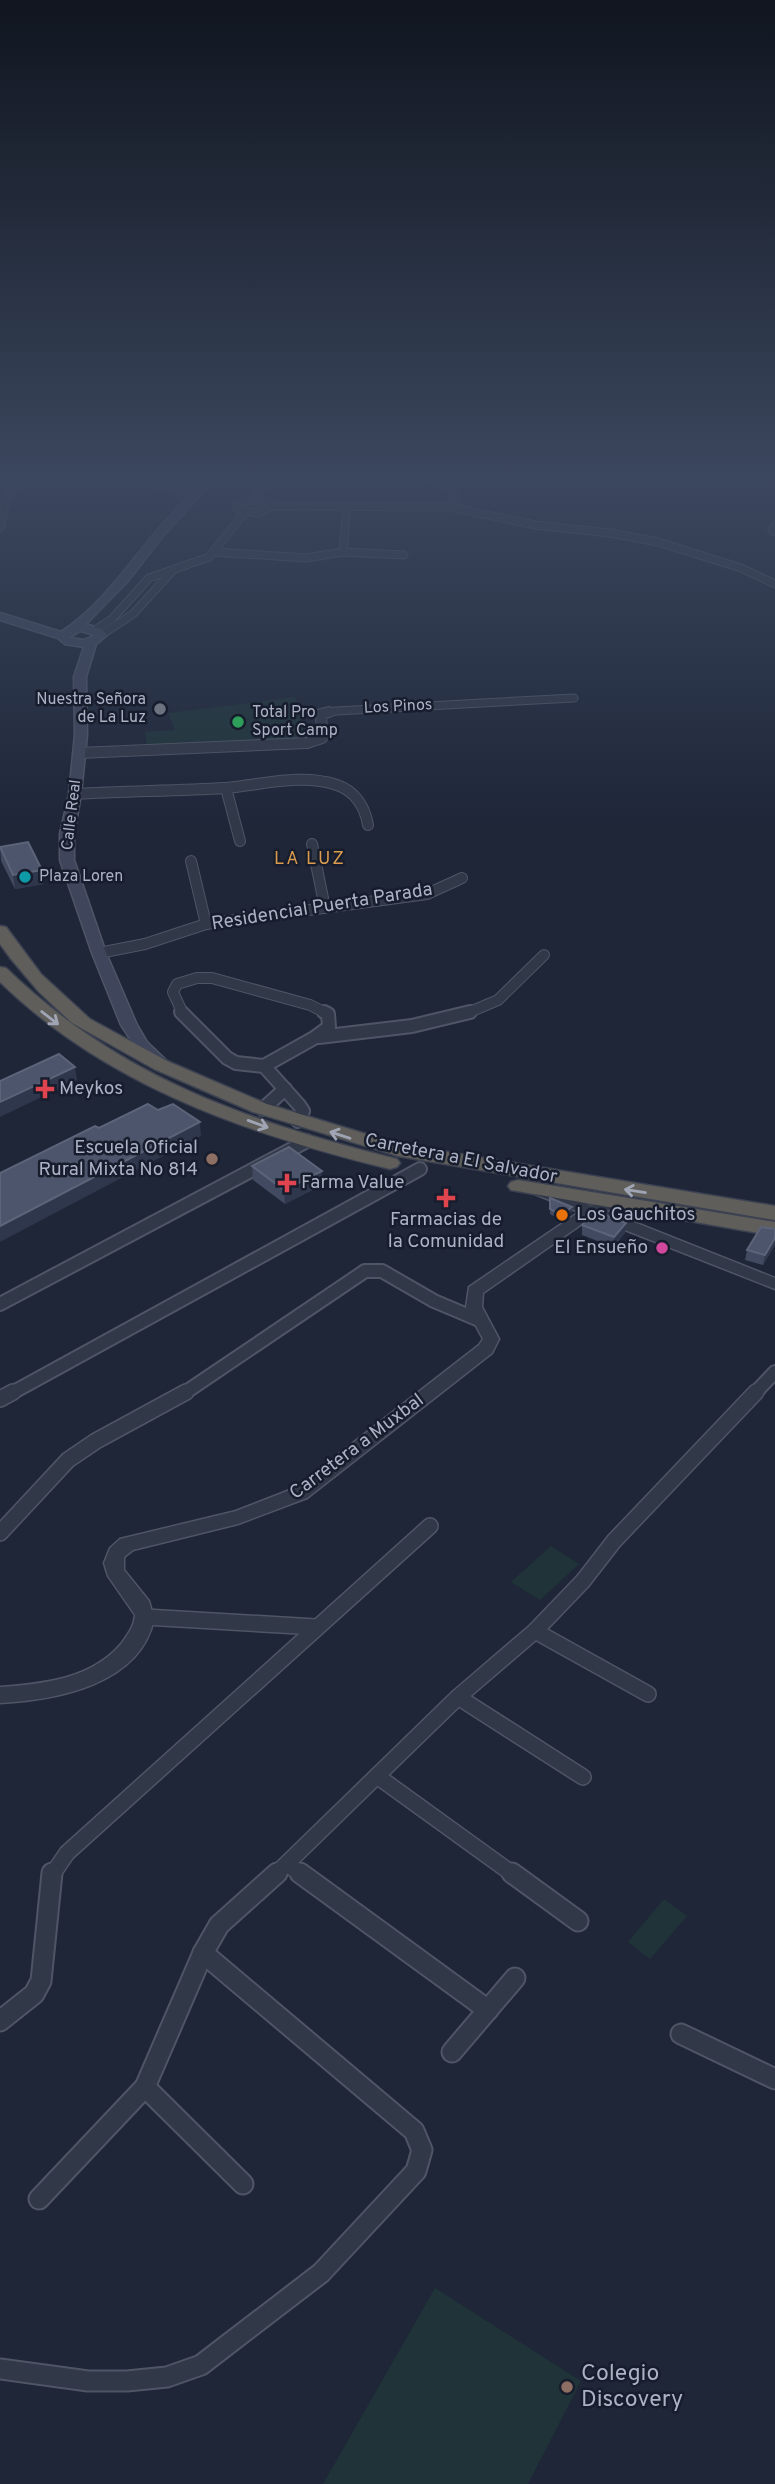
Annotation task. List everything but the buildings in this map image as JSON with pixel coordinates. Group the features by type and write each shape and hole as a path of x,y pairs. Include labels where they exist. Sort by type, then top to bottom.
{"highway":[{"name":"Carretera a El Salvador","path":"0,931 40,986 80,1021 169,1070 263,1109 385,1147 456,1162 775,1213"},
{"name":"Carretera a El Salvador","path":"0,972 63,1028 139,1076 164,1088 307,1141 419,1169 775,1229"}],"main road":[{"name":"Calle Real","path":"110,593 99,605 89,631 80,677 79,752 75,794 67,834 67,860 99,953 129,1026 148,1053 169,1070"},
{"path":"0,616 66,639 89,631"},
{"path":"43,629 89,631"},
{"path":"66,639 89,631"},
{"name":"Calle Real","path":"66,639 74,667 80,677"},
{"path":"102,1033 129,1026"}],"street":[{"path":"89,631 112,619 136,593"},
{"path":"89,631 119,625 145,605 155,593"},
{"name":"Los Pinos","path":"79,752 307,743 322,738 321,714 336,710 574,698"},
{"path":"75,794 226,788 304,780 339,786 359,801 368,825"},
{"path":"226,788 240,841"},
{"path":"312,844 325,908"},
{"path":"191,861 206,924"},
{"name":"Residencial Puerta Parada","path":"99,953 162,939 206,924 427,894 462,878"},
{"path":"319,1037 329,1027 330,1020 320,1008 212,978 197,978 177,984 173,992 179,1010 227,1058 236,1063 264,1066 281,1054 319,1037 375,1032 473,1011 497,1000 544,955"},
{"path":"264,1066 299,1102 303,1111 298,1121"},
{"path":"263,1109 285,1089"},
{"path":"0,1304 307,1141"},
{"path":"0,1399 419,1169"},
{"path":"536,1189 775,1284"},
{"name":"Carretera a Muxbal","path":"145,1617 138,1601 115,1571 115,1557 121,1548 127,1544 234,1518 284,1502 301,1493 486,1349 491,1339 479,1320 472,1300 475,1291 591,1211 616,1203"},
{"path":"0,1534 21,1515 49,1476 69,1459 183,1393 365,1271 382,1271 434,1301 479,1320"},
{"path":"39,2199 145,2087 203,1953 219,1925 287,1864 458,1697 536,1631 583,1581 614,1541 775,1372"},
{"path":"0,2021 34,1994 41,1980 49,1889 53,1870 67,1853 430,1527"},
{"path":"0,1695 38,1694 81,1681 100,1672 122,1657 132,1645 141,1632 145,1617 316,1627"},
{"path":"536,1631 648,1694"},
{"path":"458,1697 583,1777"},
{"path":"377,1776 578,1921"},
{"path":"287,1864 488,2010"},
{"path":"0,2369 88,2381 127,2381 167,2377 201,2365 321,2273 416,2171 424,2146 414,2131 203,1953"},
{"path":"452,2052 515,1978"},
{"path":"681,2034 775,2079"},
{"path":"145,2087 243,2183"}],"shaded area":[{"name":"Total Pro Sport Camp","path":"295,697 310,740 147,747 145,732 175,730 168,713"},
{"path":"551,1546 579,1564 540,1600 511,1582"},
{"path":"664,1899 687,1916 650,1959 628,1942"},
{"path":"435,2288 581,2381 528,2484 323,2484"}],"place":[{"name":"Nuestra Señora de La Luz","path":"160,709"},
{"name":"Total Pro Sport Camp","path":"238,722"},
{"name":"Plaza Loren","path":"25,877"},
{"name":"Meykos","path":"45,1089"},
{"name":"Escuela Oficial Rural Mixta No 814","path":"212,1159"},
{"name":"Farma Value","path":"287,1183"},
{"name":"Farmacias de la Comunidad","path":"446,1198"},
{"name":"Los Gauchitos","path":"562,1215"},
{"name":"El Ensueño","path":"662,1248"},
{"name":"Colegio Discovery","path":"567,2387"}],"district":[{"name":"LA LUZ","path":"310,859"}]}
